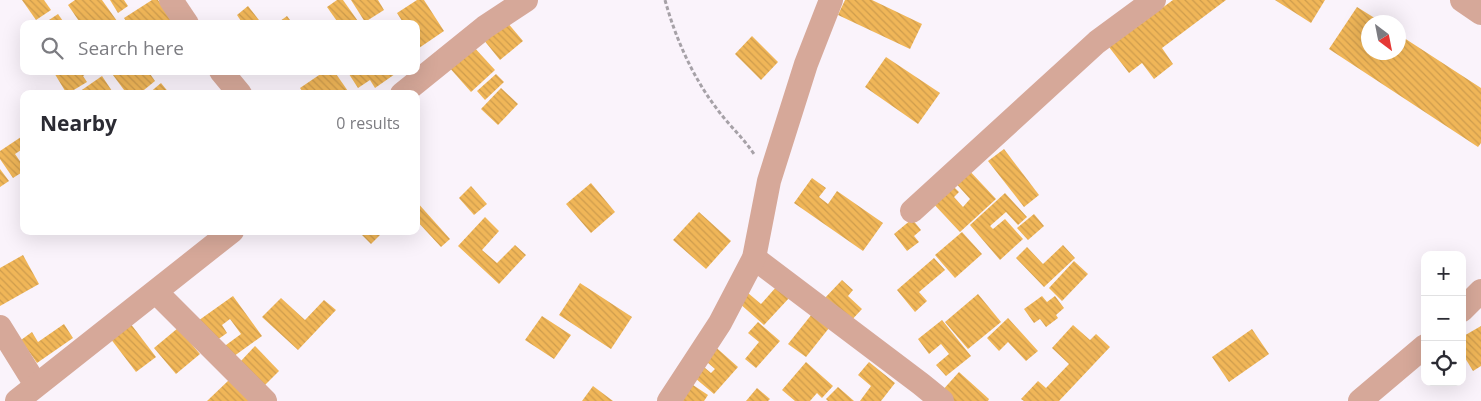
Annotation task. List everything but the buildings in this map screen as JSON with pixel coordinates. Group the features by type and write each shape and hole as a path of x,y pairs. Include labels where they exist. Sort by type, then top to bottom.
{"street":[{"path":"171,0 185,20"},
{"path":"407,90 485,27 526,0"},
{"path":"669,401 720,323 754,258 769,181 806,64 831,0"},
{"path":"912,211 1097,42 1154,0"},
{"path":"1462,0 1481,13"},
{"path":"17,401 227,235"},
{"path":"754,258 942,401"},
{"path":"1466,306 1481,291"},
{"path":"156,292 265,401"},
{"path":"0,327 36,385"},
{"path":"1360,401 1421,349"}],"path":[{"path":"665,0 671,24 704,91 746,142 769,181"}]}
